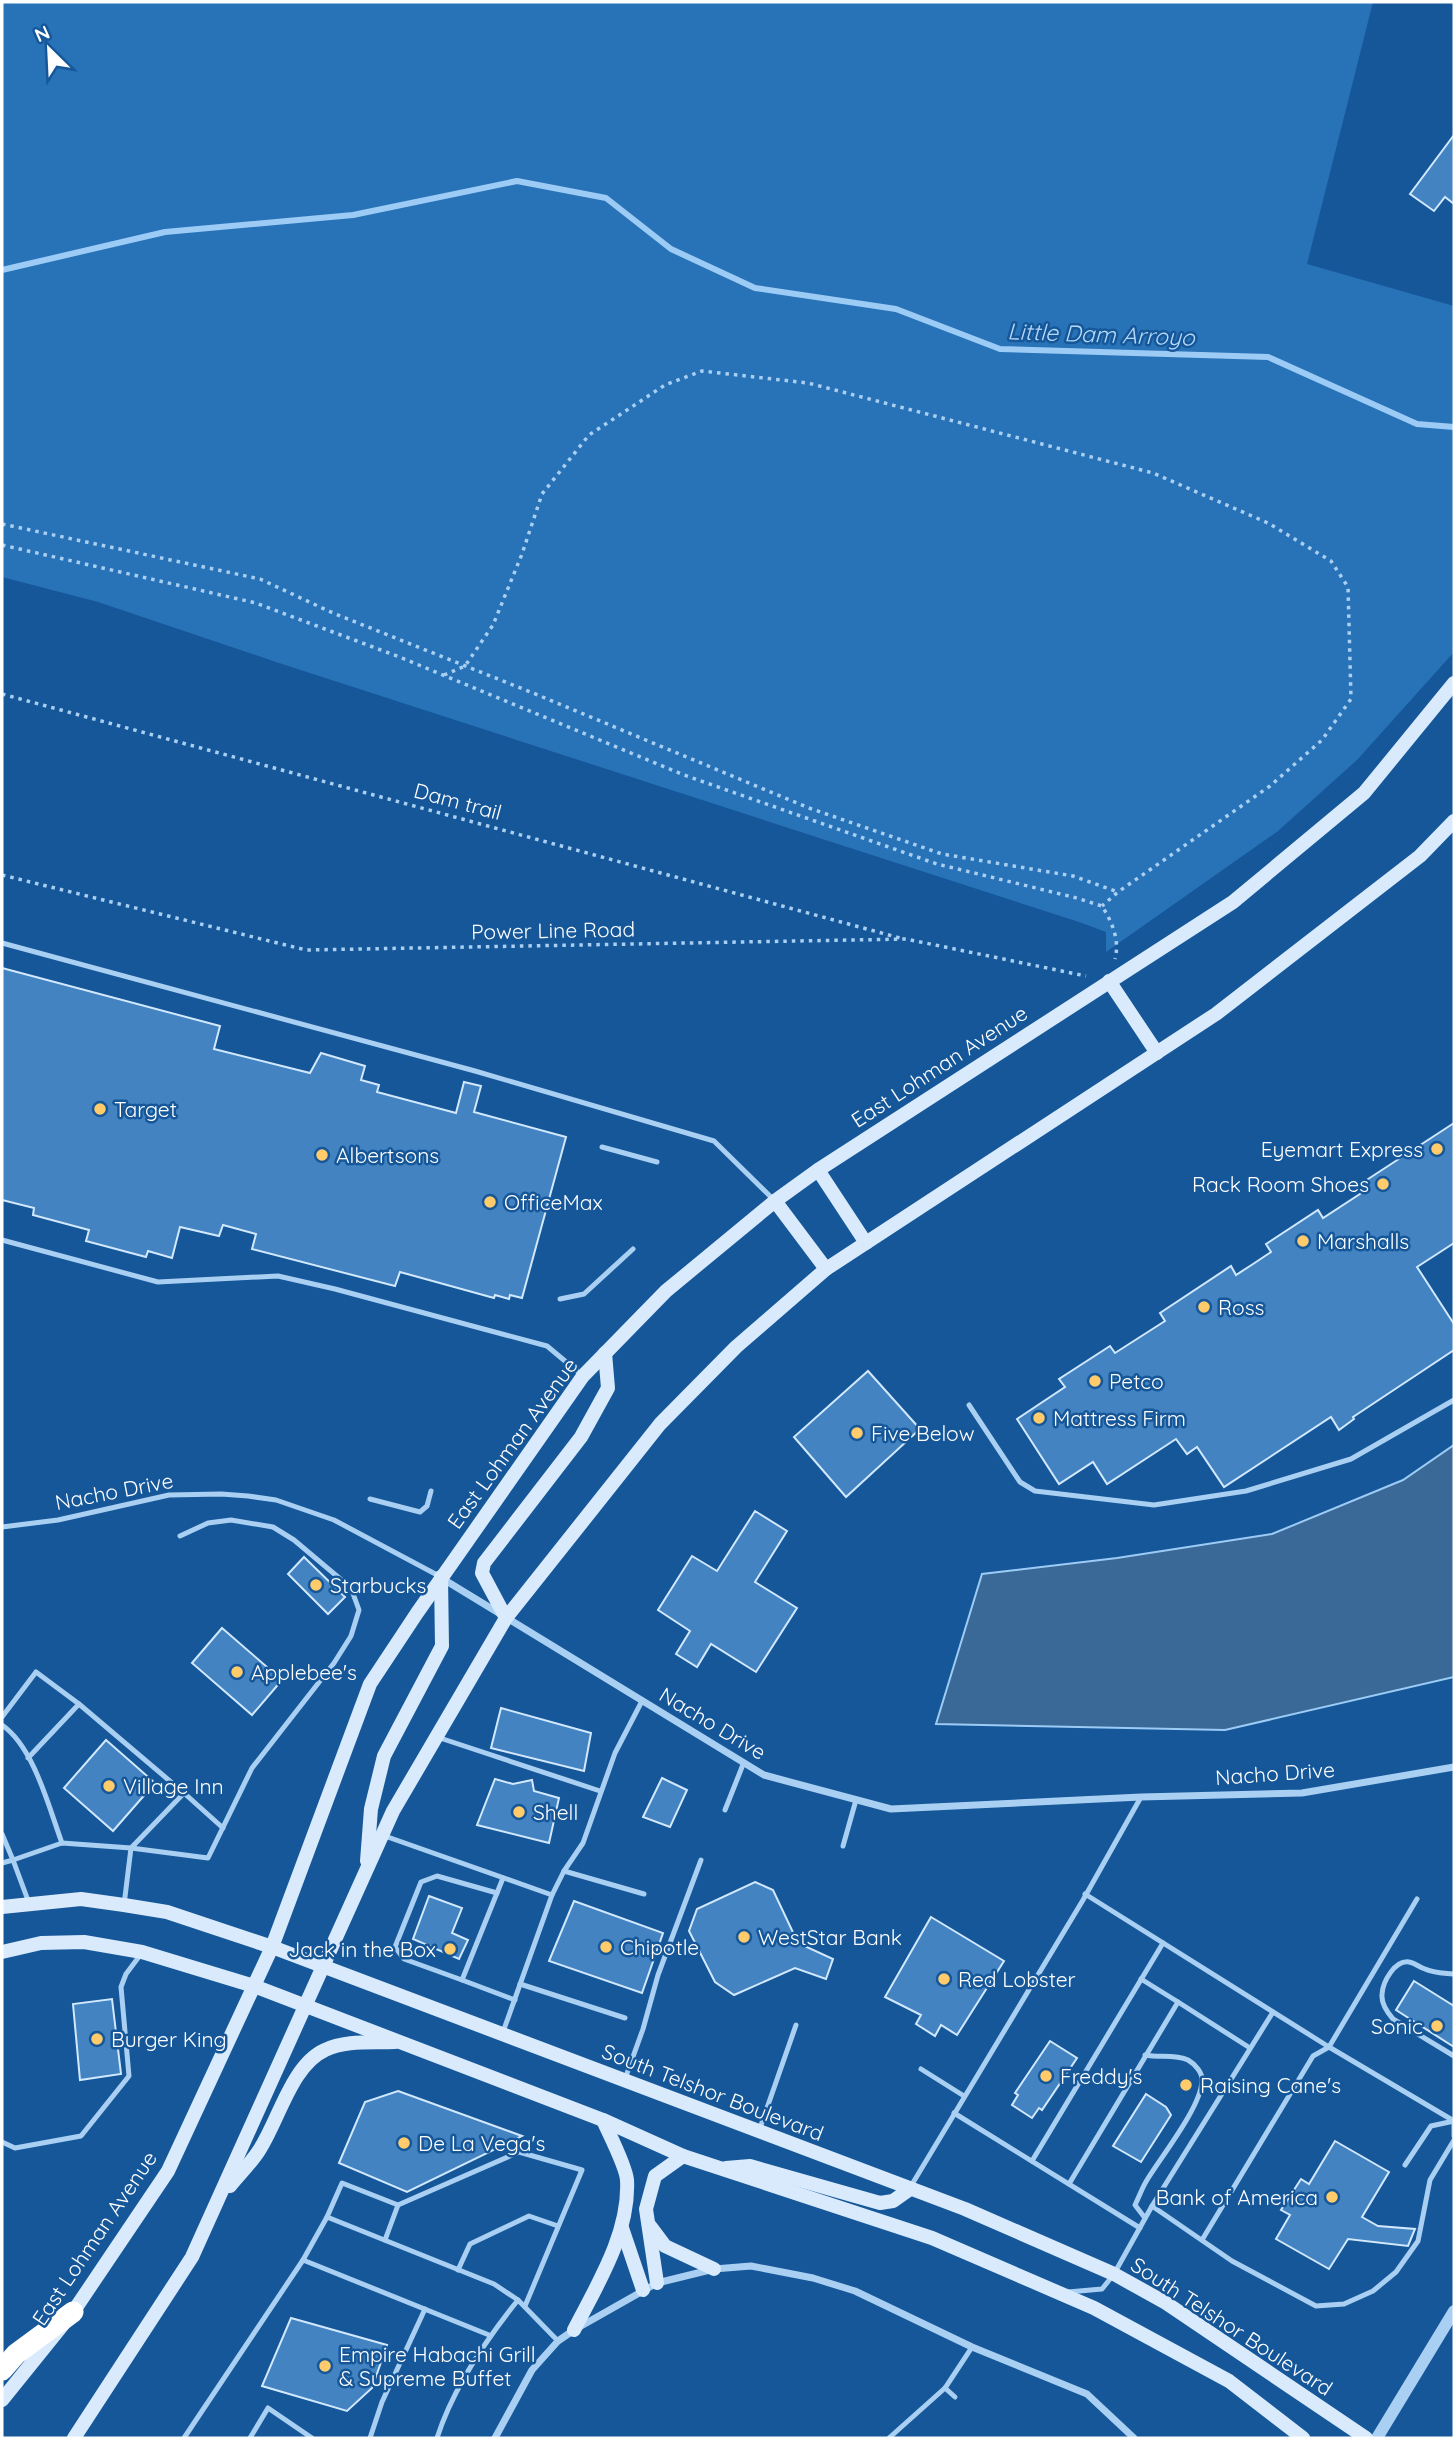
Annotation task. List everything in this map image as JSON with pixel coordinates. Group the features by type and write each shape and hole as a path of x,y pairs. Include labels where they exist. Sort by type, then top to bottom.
{"highway":[{"path":"2,2370 16,2354 73,2312"}],"main road":[{"name":"East Lohman Avenue","path":"2,2400 73,2312 168,2171 272,1947 370,1684 441,1577 583,1376 666,1291 775,1201 818,1170 1233,902 1364,793 1454,683"},
{"path":"74,2438 192,2257 393,1811 506,1618 660,1424 736,1347 826,1269 1216,1014 1420,856 1454,821"},
{"path":"1109,981 1157,1053"},
{"path":"818,1170 866,1243"},
{"path":"775,1201 826,1269"},
{"path":"506,1618 482,1573 484,1563 581,1437 608,1388 605,1353"},
{"path":"366,1873 371,1809 384,1756 442,1646 441,1577"},
{"name":"South Telshor Boulevard","path":"2,1907 81,1899 167,1912 272,1947 965,2209 1114,2274 1166,2303 1366,2438"},
{"path":"2,1917 29,1903"},
{"path":"2,1952 41,1944 84,1941 142,1952 254,1986 603,2120 683,2156 932,2238 1094,2308 1229,2381 1303,2438"},
{"path":"216,2203 258,2152 294,2082 314,2056 341,2045 399,2041"},
{"path":"574,2330 609,2263 622,2228 627,2178 603,2120"},
{"path":"657,2283 646,2208 655,2176 683,2156"},
{"path":"722,2169 750,2166 880,2203 893,2201 910,2189"},
{"path":"649,2224 665,2246 714,2269"},
{"path":"622,2228 643,2290"}],"street":[{"name":"Nacho Drive","path":"441,1577 764,1775 891,1809 1140,1797 1302,1793 1454,1767"},
{"path":"495,2438 532,2370 558,2341 574,2330 657,2283 714,2269 751,2266 814,2278 855,2291 972,2347 1087,2394 1134,2438"},
{"path":"1377,2438 1454,2311"}],"lane":[{"path":"2,943 448,1064 714,1141 775,1201"},
{"path":"602,1147 657,1162"},
{"path":"2,1240 158,1282 278,1276 335,1289 547,1346 583,1376"},
{"path":"560,1299 584,1294 633,1249"},
{"path":"969,1405 1020,1482 1035,1491 1154,1506 1246,1491 1351,1459 1454,1400"},
{"path":"370,1499 420,1512 427,1506 431,1491"},
{"name":"Nacho Drive","path":"2,1527 58,1520 169,1496 221,1494 262,1498 276,1500 334,1520 441,1577"},
{"path":"2,1863 62,1843 208,1858 252,1769 334,1663 351,1636 359,1610 351,1588 294,1540 273,1527 231,1520 208,1523 180,1536"},
{"path":"2,1717 36,1672 79,1704 223,1828"},
{"path":"502,2035 552,1895 583,1843 615,1753 642,1701"},
{"path":"28,1758 79,1704"},
{"path":"2,1725 11,1732 28,1758 62,1843"},
{"path":"436,1737 600,1791"},
{"path":"725,1810 744,1762"},
{"path":"124,1905 131,1848 184,1793"},
{"path":"910,2189 1086,1894 1140,1797"},
{"path":"843,1846 856,1800"},
{"path":"2,1835 29,1903"},
{"path":"382,1835 552,1895"},
{"path":"624,2081 643,2029 658,1975 701,1860"},
{"path":"564,1871 644,1894"},
{"path":"497,1893 438,1876 421,1882 396,1947 404,1959 515,2000"},
{"path":"462,1980 503,1878"},
{"path":"1086,1894 1329,2047 1454,2121"},
{"path":"1202,2240 1313,2056 1329,2047 1417,1899"},
{"path":"1032,2161 1163,1942"},
{"path":"2,2142 15,2148 81,2136 129,2076 121,1987 126,1974 142,1952"},
{"path":"1452,1974 1425,1970 1406,1962 1399,1964 1390,1973 1382,1993 1387,2011 1393,2019 1454,2056"},
{"path":"1141,1979 1251,2048"},
{"path":"520,1984 625,2018"},
{"path":"1069,2184 1178,2002"},
{"path":"1059,2293 1102,2289 1114,2274 1152,2206 1273,2012"},
{"path":"759,2132 796,2025"},
{"path":"1145,2055 1187,2060 1199,2070 1203,2079 1189,2112 1135,2205 1145,2218"},
{"path":"921,2069 964,2096"},
{"path":"954,2113 1140,2228"},
{"path":"1152,2206 1232,2261 1316,2306 1344,2304 1373,2291 1396,2272 1418,2241 1430,2180 1454,2138 1454,2121"},
{"path":"1405,2165 1431,2126 1454,2121"},
{"path":"184,2438 303,2260 342,2183 398,2205 519,2152 582,2170 525,2306"},
{"path":"385,2240 398,2205"},
{"path":"458,2270 470,2244 529,2216 558,2226"},
{"path":"327,2217 494,2284 525,2306 558,2341"},
{"path":"303,2260 489,2335"},
{"path":"437,2438 443,2420 489,2335 518,2300"},
{"path":"370,2438 382,2402 425,2309"},
{"path":"889,2438 946,2388 972,2347"},
{"path":"946,2388 955,2397"},
{"path":"250,2438 268,2408 312,2438"}],"path":[{"path":"444,675 465,666 494,625 542,494 589,435 665,385 702,371 808,383 1153,473 1268,523 1331,561 1348,587 1351,699 1322,740 1270,786 1102,906"},
{"path":"2,524 260,579 333,613 809,808 942,854 1073,876 1118,892"},
{"path":"2,545 256,603 444,675 684,775 937,864 1102,906 1113,923 1118,950 1109,981"},
{"name":"Dam trail","path":"2,694 906,939"},
{"name":"Power Line Road","path":"2,875 306,950 906,939 1109,981"}],"shaded area":[{"path":"2,2 1373,2 1307,264 1454,306 1454,652 1357,760 1278,831 1106,952 1106,932 1082,923 98,602 2,577"},
{"path":"1454,1445 1454,1677 1225,1730 936,1724 982,1574 1117,1558 1272,1534 1403,1480"}],"building":[{"path":"1454,135 1454,204 1445,197 1434,211 1410,194"},
{"path":"2,968 220,1026 214,1049 310,1073 321,1053 365,1066 361,1080 379,1085 377,1092 456,1113 464,1082 481,1086 474,1112 566,1137 522,1298 510,1295 509,1299 495,1295 494,1298 400,1272 395,1286 252,1249 256,1234 223,1225 219,1236 180,1227 172,1258 148,1251 146,1257 86,1241 89,1230 33,1215 34,1208 2,1200"},
{"path":"1454,1123 1454,1243 1417,1267 1454,1324 1454,1350 1353,1417 1354,1419 1339,1430 1331,1417 1224,1487 1197,1447 1187,1454 1176,1439 1107,1484 1093,1462 1059,1484 1017,1419 1065,1387 1059,1379 1110,1346 1115,1353 1165,1321 1160,1313 1231,1266 1236,1275 1253,1264 1271,1252 1266,1244 1318,1210 1323,1218 1366,1190 1362,1183"},
{"name":"Five Below","path":"868,1371 920,1429 846,1497 794,1437"},
{"path":"755,1511 787,1531 755,1582 797,1608 756,1672 711,1644 697,1667 676,1654 690,1631 658,1610 692,1556 717,1571"},
{"name":"Starbucks","path":"304,1557 345,1597 328,1614 288,1574"},
{"name":"Applebee's","path":"222,1628 282,1680 252,1715 192,1663"},
{"name":"Shell","path":"501,1708 591,1733 584,1771 491,1748"},
{"name":"Village Inn","path":"106,1740 155,1783 113,1831 64,1788"},
{"path":"662,1778 687,1790 670,1827 643,1817"},
{"name":"Shell","path":"495,1779 513,1784 532,1780 534,1791 559,1798 549,1843 477,1825"},
{"name":"WestStar Bank","path":"755,1882 773,1890 798,1943 833,1959 826,1979 795,1968 734,1995 715,1982 689,1931 697,1909"},
{"path":"429,1896 462,1908 452,1933 468,1940 459,1959 413,1939"},
{"name":"Chipotle","path":"574,1901 663,1933 642,1993 549,1961"},
{"name":"Red Lobster","path":"931,1917 1004,1961 957,2035 941,2025 935,2036 916,2024 921,2015 885,1997"},
{"name":"Sonic","path":"1414,1981 1454,2006 1454,2047 1396,2010"},
{"name":"Burger King","path":"112,1999 121,2074 80,2080 73,2004"},
{"name":"Freddy's","path":"1050,2041 1077,2058 1042,2110 1039,2108 1032,2118 1012,2105 1018,2095 1015,2093"},
{"path":"398,2091 522,2136 407,2192 339,2163 365,2102"},
{"path":"1146,2094 1166,2107 1171,2115 1141,2162 1113,2146"},
{"name":"Bank of America","path":"1335,2141 1389,2172 1362,2217 1378,2226 1415,2229 1408,2246 1348,2239 1329,2269 1276,2239 1290,2215 1281,2210 1301,2179 1309,2184"},
{"name":"Empire Habachi Grill & Supreme Buffet","path":"291,2318 387,2345 372,2388 347,2411 262,2386"}],"waterway":[{"name":"Little Dam Arroyo","path":"2,270 165,232 353,215 517,181 606,198 671,249 755,288 896,309 1000,349 1268,357 1417,424 1454,427"}],"place":[{"name":"Target","path":"100,1109"},
{"name":"Eyemart Express","path":"1437,1149"},
{"name":"Albertsons","path":"322,1155"},
{"name":"Rack Room Shoes","path":"1383,1184"},
{"name":"OfficeMax","path":"490,1202"},
{"name":"Marshalls","path":"1303,1241"},
{"name":"Ross","path":"1204,1307"},
{"name":"Petco","path":"1095,1381"},
{"name":"Mattress Firm","path":"1039,1418"},
{"name":"Five Below","path":"857,1433"},
{"name":"Starbucks","path":"316,1585"},
{"name":"Applebee's","path":"237,1672"},
{"name":"Village Inn","path":"109,1786"},
{"name":"Shell","path":"519,1812"},
{"name":"WestStar Bank","path":"744,1937"},
{"name":"Chipotle","path":"606,1947"},
{"name":"Jack in the Box","path":"450,1949"},
{"name":"Red Lobster","path":"944,1979"},
{"name":"Sonic","path":"1437,2026"},
{"name":"Burger King","path":"97,2039"},
{"name":"Freddy's","path":"1046,2076"},
{"name":"Raising Cane's","path":"1186,2085"},
{"name":"De La Vega's","path":"404,2143"},
{"name":"Bank of America","path":"1332,2197"},
{"name":"Empire Habachi Grill & Supreme Buffet","path":"325,2366"}]}
